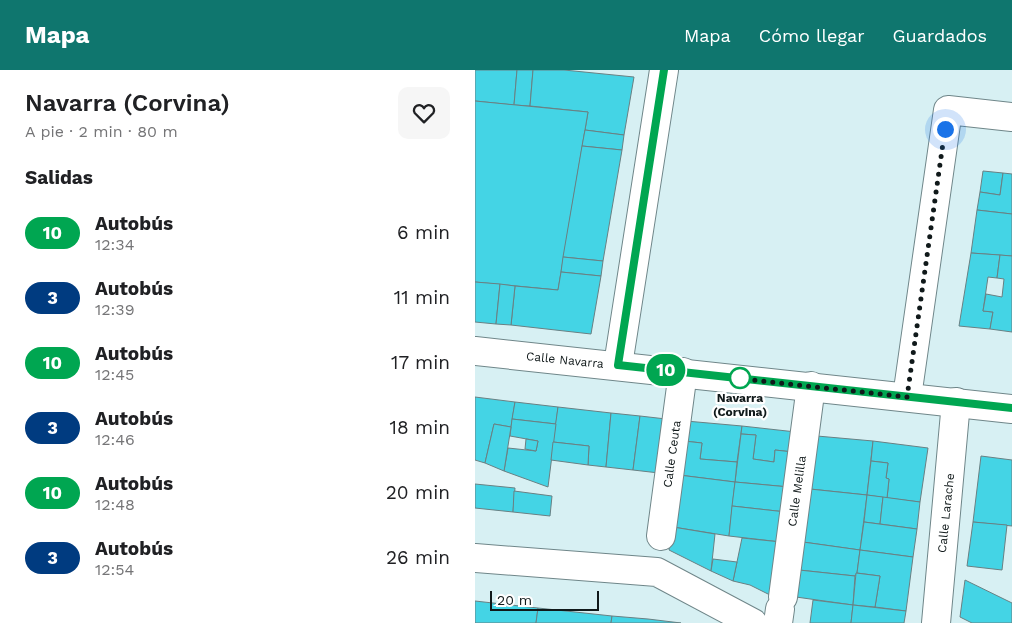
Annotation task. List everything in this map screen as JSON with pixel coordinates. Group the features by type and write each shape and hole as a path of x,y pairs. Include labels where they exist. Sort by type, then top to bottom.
{"street":[{"path":"618,365 664,70"},
{"path":"907,397 948,110 1012,117"},
{"name":"Calle Navarra","path":"475,351 1012,408"},
{"name":"Calle Ceuta","path":"659,552 683,372"},
{"name":"Calle Melilla","path":"780,610 811,386"},
{"name":"Calle Larache","path":"936,623 956,402"},
{"path":"475,558 659,552 748,622"}],"building":[{"path":"475,70 517,70 514,105 475,101"},
{"path":"517,70 533,70 530,106 514,105"},
{"path":"533,70 564,70 634,77 624,135 585,130 588,112 530,106"},
{"path":"475,101 588,112 558,290 475,282"},
{"path":"585,130 624,135 622,150 582,146"},
{"path":"582,146 622,150 603,261 563,257"},
{"path":"983,171 1003,173 1000,195 980,192"},
{"path":"1003,173 1012,174 1012,214 977,210 980,192 1000,195"},
{"path":"977,210 1012,214 1012,256 971,253"},
{"path":"971,253 1000,255 997,278 988,277 983,311 993,312 990,329 959,326"},
{"path":"1000,255 1012,256 1012,332 990,329 993,312 983,311 986,294 1002,297 1004,279 997,278"},
{"path":"563,257 603,261 601,276 561,272"},
{"path":"561,272 601,276 591,334 511,325 515,286 558,290"},
{"path":"475,282 500,284 496,324 475,322"},
{"path":"500,284 515,286 511,325 496,324"},
{"path":"475,397 515,402 511,427 494,424 485,463 475,460"},
{"path":"515,402 558,407 556,424 512,419"},
{"path":"558,407 611,413 606,467 588,465 589,446 553,442"},
{"path":"611,413 640,416 633,470 606,467"},
{"path":"640,416 666,419 659,473 633,470"},
{"path":"512,419 556,424 548,487 504,471 508,448 536,451 538,441 510,436"},
{"path":"686,421 742,426 737,462 700,459 702,443 684,441"},
{"path":"494,424 511,427 504,471 485,463"},
{"path":"742,426 796,432 793,452 775,450 774,462 753,459 756,435 741,434"},
{"path":"741,434 756,435 753,459 774,462 775,450 793,452 789,487 735,482"},
{"path":"817,436 873,441 867,495 810,489"},
{"path":"526,439 538,441 536,451 525,449"},
{"path":"684,441 702,443 700,459 737,462 735,482 679,475"},
{"path":"873,441 928,448 920,502 887,498 889,479 886,478 888,463 871,461"},
{"path":"553,442 589,446 588,465 551,460"},
{"path":"981,456 1012,460 1012,526 973,522"},
{"path":"871,461 888,463 886,478 889,479 887,498 867,495"},
{"path":"679,475 735,482 729,536 673,527"},
{"path":"735,482 789,487 786,512 732,506"},
{"path":"475,484 515,488 513,512 475,508"},
{"path":"810,489 867,495 860,550 803,542"},
{"path":"514,491 552,496 550,516 513,512"},
{"path":"867,495 883,497 880,524 864,522"},
{"path":"883,497 920,502 917,529 880,524"},
{"path":"732,506 786,512 781,542 729,536"},
{"path":"864,522 917,529 913,557 860,550"},
{"path":"973,522 1007,525 1002,570 967,566"},
{"path":"673,527 715,534 711,571 669,550"},
{"path":"742,538 781,542 774,597 750,585 733,581"},
{"path":"803,542 860,550 857,573 855,576 799,570"},
{"path":"860,550 913,557 906,611 875,607 880,576 857,573"},
{"path":"713,559 737,562 733,581 711,571"},
{"path":"799,570 855,576 853,605 796,597"},
{"path":"856,573 880,576 875,607 853,605"},
{"path":"965,580 1012,603 1012,623 972,623 960,617"},
{"path":"813,600 853,605 851,623 810,623"},
{"path":"475,601 538,608 536,623 475,623"},
{"path":"853,605 906,611 904,623 851,623"},
{"path":"538,608 612,616 611,623 536,623"},
{"path":"612,616 648,619 681,623 611,623"}],"bus line":[{"name":"10","path":"664,70 621,335 618,365 1012,408"}],"place":[{"name":"Navarra (Corvina)","path":"740,378"}],"route":[{"path":"740,378 734,378 907,397 945,129"}]}
